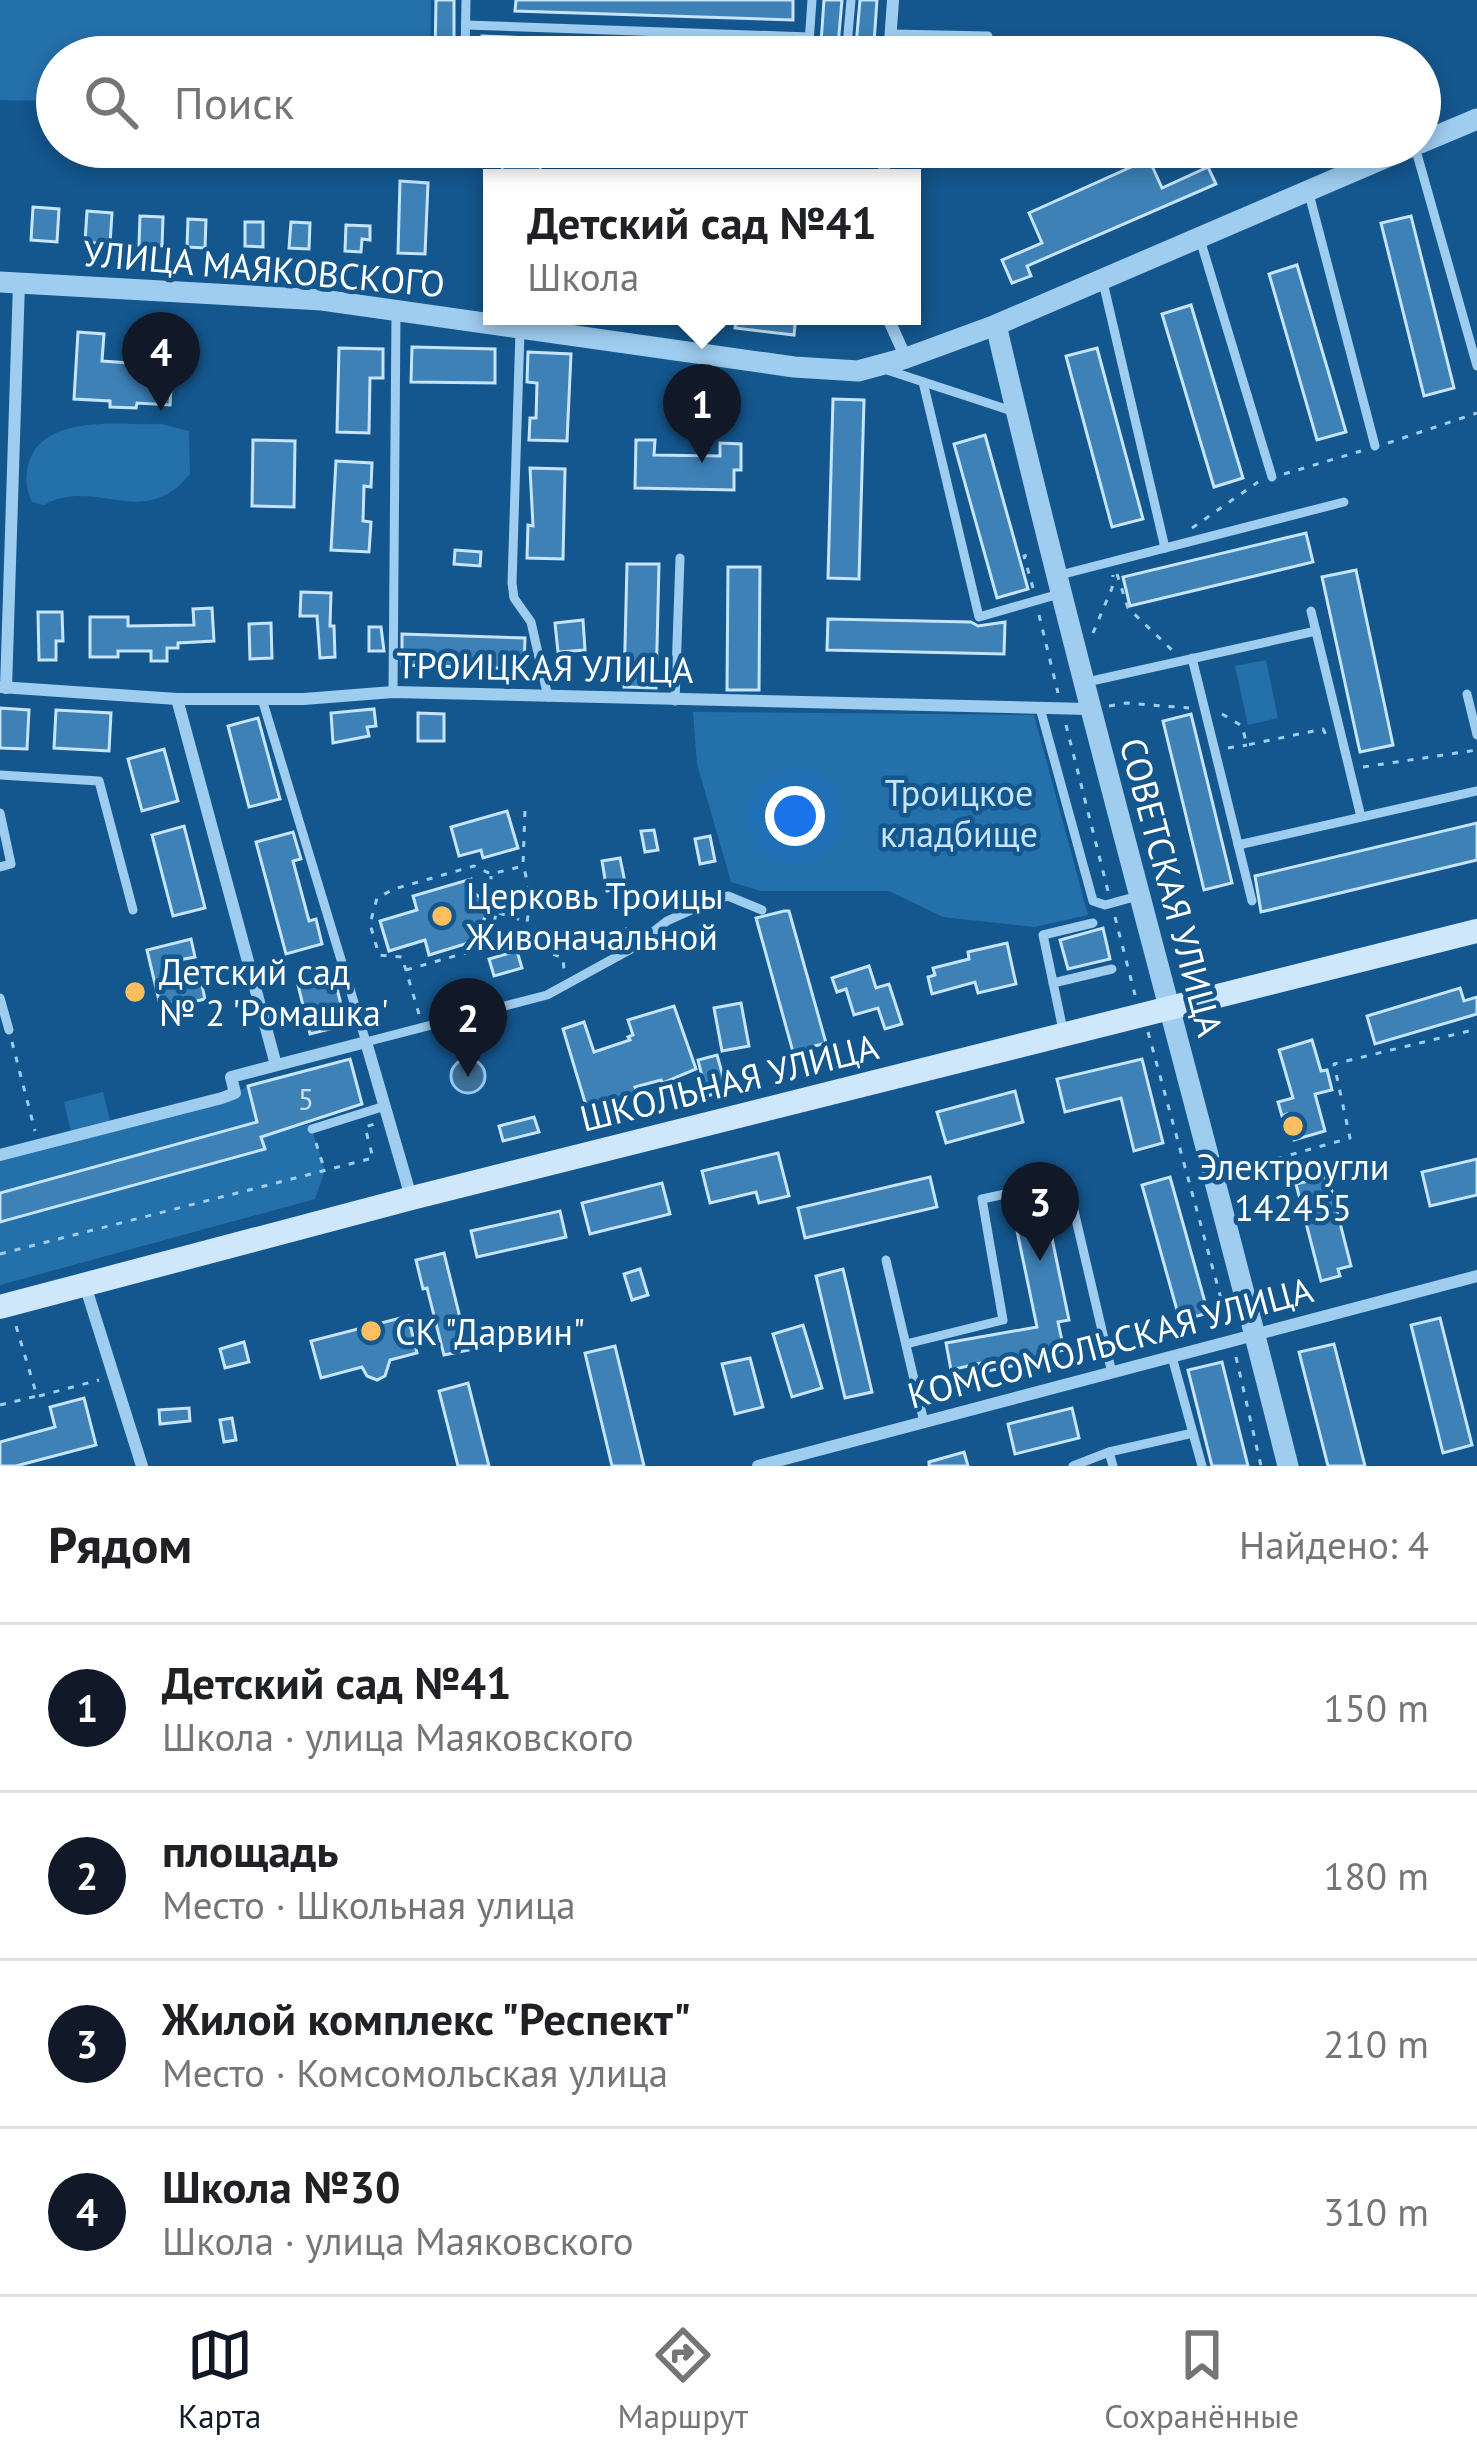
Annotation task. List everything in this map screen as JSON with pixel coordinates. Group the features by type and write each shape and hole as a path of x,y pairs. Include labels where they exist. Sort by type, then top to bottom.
{"main road":[{"name":"ШКОЛЬНАЯ УЛИЦА","path":"8,1317 85,1284 412,1198 1477,931"}],"street":[{"path":"890,34 893,0"},
{"name":"УЛИЦА МАЯКОВСКОГО","path":"1441,135 1477,119"},
{"name":"УЛИЦА МАЯКОВСКОГО","path":"513,325 820,370 879,368 996,325 1362,168"},
{"path":"3,688 10,283"},
{"name":"УЛИЦА МАЯКОВСКОГО","path":"10,283 272,295 483,321"},
{"path":"891,325 906,358"},
{"name":"СОВЕТСКАЯ УЛИЦА","path":"996,325 1082,683 1288,1466"},
{"name":"ТРОИЦКАЯ УЛИЦА","path":"3,688 177,699 393,692 1089,709"},
{"path":"177,699 276,1065"},
{"path":"0,1155 222,1098 235,1093 231,1078 367,1042 412,1198"},
{"name":"КОМСОМОЛЬСКАЯ УЛИЦА","path":"758,1466 1477,1276"},
{"path":"85,1284 142,1466"}],"lane":[{"path":"466,0 466,36"},
{"path":"809,36 812,0"},
{"path":"848,36 851,0"},
{"path":"466,25 780,36"},
{"path":"890,34 955,36"},
{"path":"1421,168 1477,366"},
{"path":"1308,190 1375,446"},
{"path":"1199,235 1272,477"},
{"path":"1102,278 1165,548"},
{"path":"393,692 396,308"},
{"path":"520,326 512,583 514,598 531,622 548,698"},
{"path":"879,368 1016,412"},
{"path":"923,382 979,617 1036,601 1057,585 1114,561 1344,502"},
{"path":"676,700 680,558"},
{"path":"1311,611 1361,817"},
{"path":"1082,683 1316,631"},
{"path":"1188,659 1252,901"},
{"path":"1467,694 1477,735"},
{"path":"262,699 367,1042 548,995 631,949 667,921 707,903 728,896 762,910"},
{"path":"1040,708 1093,901 1111,903 1140,896"},
{"path":"0,775 100,781 134,910"},
{"path":"1238,845 1477,791"},
{"path":"0,813 11,864 0,868"},
{"path":"1064,1035 1043,935 1093,923"},
{"path":"1053,983 1112,970"},
{"path":"0,998 9,1030"},
{"path":"312,1130 387,1113"},
{"path":"906,1344 1003,1320 982,1199 1067,1181 1112,1373"},
{"path":"886,1260 924,1422"},
{"path":"1172,1357 1202,1466"},
{"path":"1073,1466 1109,1452 1193,1433"},
{"path":"1109,1452 1113,1466"}],"path":[{"path":"1165,548 1256,482 1477,413"},
{"path":"1048,550 1024,556 1261,1466"},
{"path":"1092,636 1112,588 1114,561"},
{"path":"1114,561 1128,608 1188,659"},
{"path":"1089,709 1126,703 1221,714 1242,726 1246,745"},
{"path":"1215,750 1323,729 1336,755 1361,767 1477,750"},
{"path":"525,809 523,866 531,898 525,944"},
{"path":"423,1027 402,957 379,955 370,924 377,898 474,866 491,874 523,866"},
{"path":"491,874 500,943"},
{"path":"631,949 622,908 697,891 707,903"},
{"path":"499,913 527,922"},
{"path":"406,970 500,943 525,944 563,958 565,986"},
{"path":"1214,1176 1350,1138 1334,1064 1477,1029"},
{"path":"9,1030 39,1145"},
{"path":"0,1254 374,1158 365,1127 387,1113"},
{"path":"312,1130 325,1170"},
{"path":"8,1317 38,1396"},
{"path":"0,1406 114,1376"}],"green space":[{"path":"0,0 431,0 430,36 36,36 36,101 0,100"},
{"path":"161,424 189,431 190,474 172,491 136,502 82,496 44,505 32,502 28,466 48,437 84,426"},
{"path":"1266,660 1278,718 1248,725 1235,666"},
{"name":"Троицкое кладбище","path":"693,712 1034,715 1088,915 1035,927 943,917 889,891 761,891 731,882 697,764"},
{"path":"248,1086 257,1122 0,1193 0,1155 72,1136 64,1102 103,1092 111,1125"},
{"path":"310,1124 325,1170 315,1199 0,1285 0,1222 264,1149 261,1137"}],"shaded area":[{"path":"468,1059 480,1064 485,1076 480,1088 468,1093 456,1088 451,1076 456,1064"}],"building":[{"path":"436,0 454,0 454,36 435,36"},
{"path":"516,0 793,0 793,20 515,11"},
{"path":"824,0 842,0 839,36 821,36"},
{"path":"860,0 877,0 874,36 857,36"},
{"path":"1129,168 1153,168 1162,188 1208,168 1216,184 1027,266 1031,276 1012,283 1002,260 1042,243 1029,213"},
{"path":"400,181 428,183 425,254 398,253"},
{"path":"33,207 59,209 57,242 31,240"},
{"path":"87,211 112,213 110,244 85,242"},
{"path":"140,216 163,217 162,246 139,245"},
{"path":"1411,216 1454,388 1424,396 1381,223"},
{"path":"188,219 206,220 205,248 187,247"},
{"path":"245,222 263,222 263,247 245,246"},
{"path":"291,222 310,223 309,249 289,248"},
{"path":"346,225 370,226 370,240 362,239 361,252 345,251"},
{"path":"1297,265 1346,432 1317,440 1269,274"},
{"path":"1191,305 1243,478 1214,487 1162,314"},
{"path":"736,325 795,325 794,335"},
{"path":"78,332 104,334 102,361 144,364 146,335 174,336 170,405 110,407 110,401 74,399"},
{"path":"412,347 495,349 495,383 411,382"},
{"path":"339,348 383,349 383,378 370,378 369,433 337,432"},
{"path":"1097,348 1143,519 1112,527 1066,356"},
{"path":"528,352 571,354 567,441 529,440 530,418 536,418 537,383 527,382"},
{"path":"833,399 864,400 859,579 828,578"},
{"path":"985,435 1028,589 997,598 954,444"},
{"path":"253,440 295,441 294,507 252,506"},
{"path":"636,440 655,440 654,455 720,456 720,443 741,444 741,470 734,470 734,490 635,488"},
{"path":"336,461 372,463 371,487 364,486 363,521 371,522 369,552 331,550"},
{"path":"530,468 565,469 563,559 527,558 528,525 533,526"},
{"path":"1306,533 1313,562 1130,606 1123,577"},
{"path":"455,550 481,552 480,566 454,564"},
{"path":"627,564 659,564 656,688 624,687"},
{"path":"728,567 760,567 759,690 727,690"},
{"path":"1356,570 1393,745 1360,752 1322,577"},
{"path":"301,592 331,593 335,657 320,658 317,616 300,616"},
{"path":"212,608 214,641 178,643 178,648 167,648 167,661 151,661 151,651 90,657 90,617 128,617 128,626 194,625 193,609"},
{"path":"38,612 62,612 63,641 56,641 56,660 39,660"},
{"path":"828,619 971,622 978,626 1005,622 1004,654 827,650"},
{"path":"583,620 585,650 558,652 555,623"},
{"path":"271,623 272,658 250,659 249,624"},
{"path":"369,627 381,627 384,651 369,651"},
{"path":"402,634 525,638 524,669 402,665"},
{"path":"0,708 29,710 27,749 0,748"},
{"path":"374,709 376,726 367,727 369,736 333,743 331,713"},
{"path":"56,710 111,713 109,751 54,748"},
{"path":"418,713 444,714 444,741 418,741"},
{"path":"1191,714 1232,883 1204,890 1163,721"},
{"path":"258,718 280,799 249,807 228,726"},
{"path":"164,749 178,801 142,811 128,759"},
{"path":"507,811 518,848 483,858 481,850 459,856 451,827"},
{"path":"1477,823 1477,860 1261,912 1255,876"},
{"path":"184,826 205,908 173,916 152,835"},
{"path":"654,830 658,850 645,852 641,831"},
{"path":"293,832 301,859 293,861 309,921 316,919 322,944 286,954 256,842"},
{"path":"710,836 715,861 700,864 695,839"},
{"path":"620,858 626,887 607,891 602,861"},
{"name":"Церковь Троицы Живоначальной","path":"471,879 475,894 488,902 483,921 488,937 429,955 425,940 389,951 380,921 417,910 413,896"},
{"path":"789,911 826,1043 793,1052 756,918"},
{"path":"1103,928 1110,959 1068,969 1060,940"},
{"path":"191,939 195,957 179,960 185,985 201,981 205,999 161,1009 147,950"},
{"path":"1007,943 1016,984 978,993 975,982 932,994 928,977 935,975 933,968 969,959 968,952"},
{"path":"517,951 522,968 494,976 489,959"},
{"path":"869,966 876,988 889,984 902,1024 885,1029 878,1008 854,1015 846,989 837,992 832,978"},
{"path":"334,976 346,1025 310,1034 298,985"},
{"path":"1460,988 1464,1001 1477,997 1477,1014 1375,1044 1367,1016"},
{"path":"741,1003 749,1046 722,1051 714,1008"},
{"path":"674,1006 696,1069 663,1083 635,1087 639,1097 587,1109 563,1029 584,1022 594,1052 630,1040 628,1020"},
{"path":"1312,1040 1332,1090 1315,1094 1325,1131 1294,1140 1287,1114 1282,1116 1278,1102 1293,1098 1279,1050"},
{"path":"717,1055 727,1090 707,1096 698,1060"},
{"path":"350,1059 362,1104 261,1137 265,1149 0,1222 0,1193 257,1122 248,1086"},
{"path":"1142,1059 1163,1143 1134,1151 1121,1098 1065,1112 1057,1079"},
{"path":"1015,1091 1023,1122 946,1143 937,1112"},
{"path":"534,1117 539,1132 503,1141 499,1126"},
{"path":"778,1153 789,1196 759,1203 756,1192 710,1203 702,1171"},
{"path":"1477,1159 1477,1195 1430,1206 1422,1172"},
{"path":"1328,1176 1351,1266 1338,1269 1340,1276 1321,1281 1296,1184"},
{"path":"930,1177 937,1207 805,1238 798,1208"},
{"path":"1170,1177 1208,1313 1180,1321 1142,1185"},
{"path":"662,1183 670,1214 590,1234 582,1203"},
{"path":"1043,1195 1069,1320 1058,1322 1064,1350 1049,1353 1051,1358 983,1372 981,1363 951,1370 946,1343 1037,1327 1011,1202"},
{"path":"560,1211 566,1237 477,1257 471,1231"},
{"path":"444,1253 468,1350 444,1355 416,1260"},
{"path":"640,1269 648,1295 632,1300 624,1274"},
{"path":"843,1269 872,1392 845,1398 816,1276"},
{"path":"408,1316 417,1353 390,1360 385,1376 377,1380 362,1367 321,1378 311,1341"},
{"path":"1440,1318 1472,1445 1443,1453 1411,1325"},
{"path":"803,1325 822,1388 792,1397 773,1334"},
{"path":"244,1342 249,1362 225,1368 220,1349"},
{"path":"1334,1344 1365,1466 1328,1466 1299,1352"},
{"path":"615,1346 644,1466 612,1466 585,1353"},
{"path":"750,1358 763,1407 735,1414 722,1364"},
{"path":"1222,1362 1248,1466 1212,1466 1188,1370"},
{"path":"468,1383 489,1466 458,1466 439,1391"},
{"path":"84,1398 96,1445 0,1466 0,1442 55,1427 50,1407"},
{"path":"189,1408 190,1421 160,1424 159,1410"},
{"path":"1072,1408 1079,1438 1015,1454 1008,1424"},
{"path":"232,1418 236,1440 224,1442 220,1420"},
{"path":"964,1452 968,1466 929,1466 929,1462"}],"place":[{"name":"Школа №30","path":"161,411"},
{"name":"Детский сад №41","path":"702,463"},
{"name":"Церковь Троицы Живоначальной","path":"442,916"},
{"name":"Детский сад № 2 'Ромашка'","path":"135,992"},
{"name":"площадь","path":"468,1077"},
{"name":"Электроугли 142455","path":"1293,1126"},
{"name":"Жилой комплекс \"Респект\"","path":"1040,1261"},
{"name":"СК \"Дарвин\"","path":"371,1331"}]}
